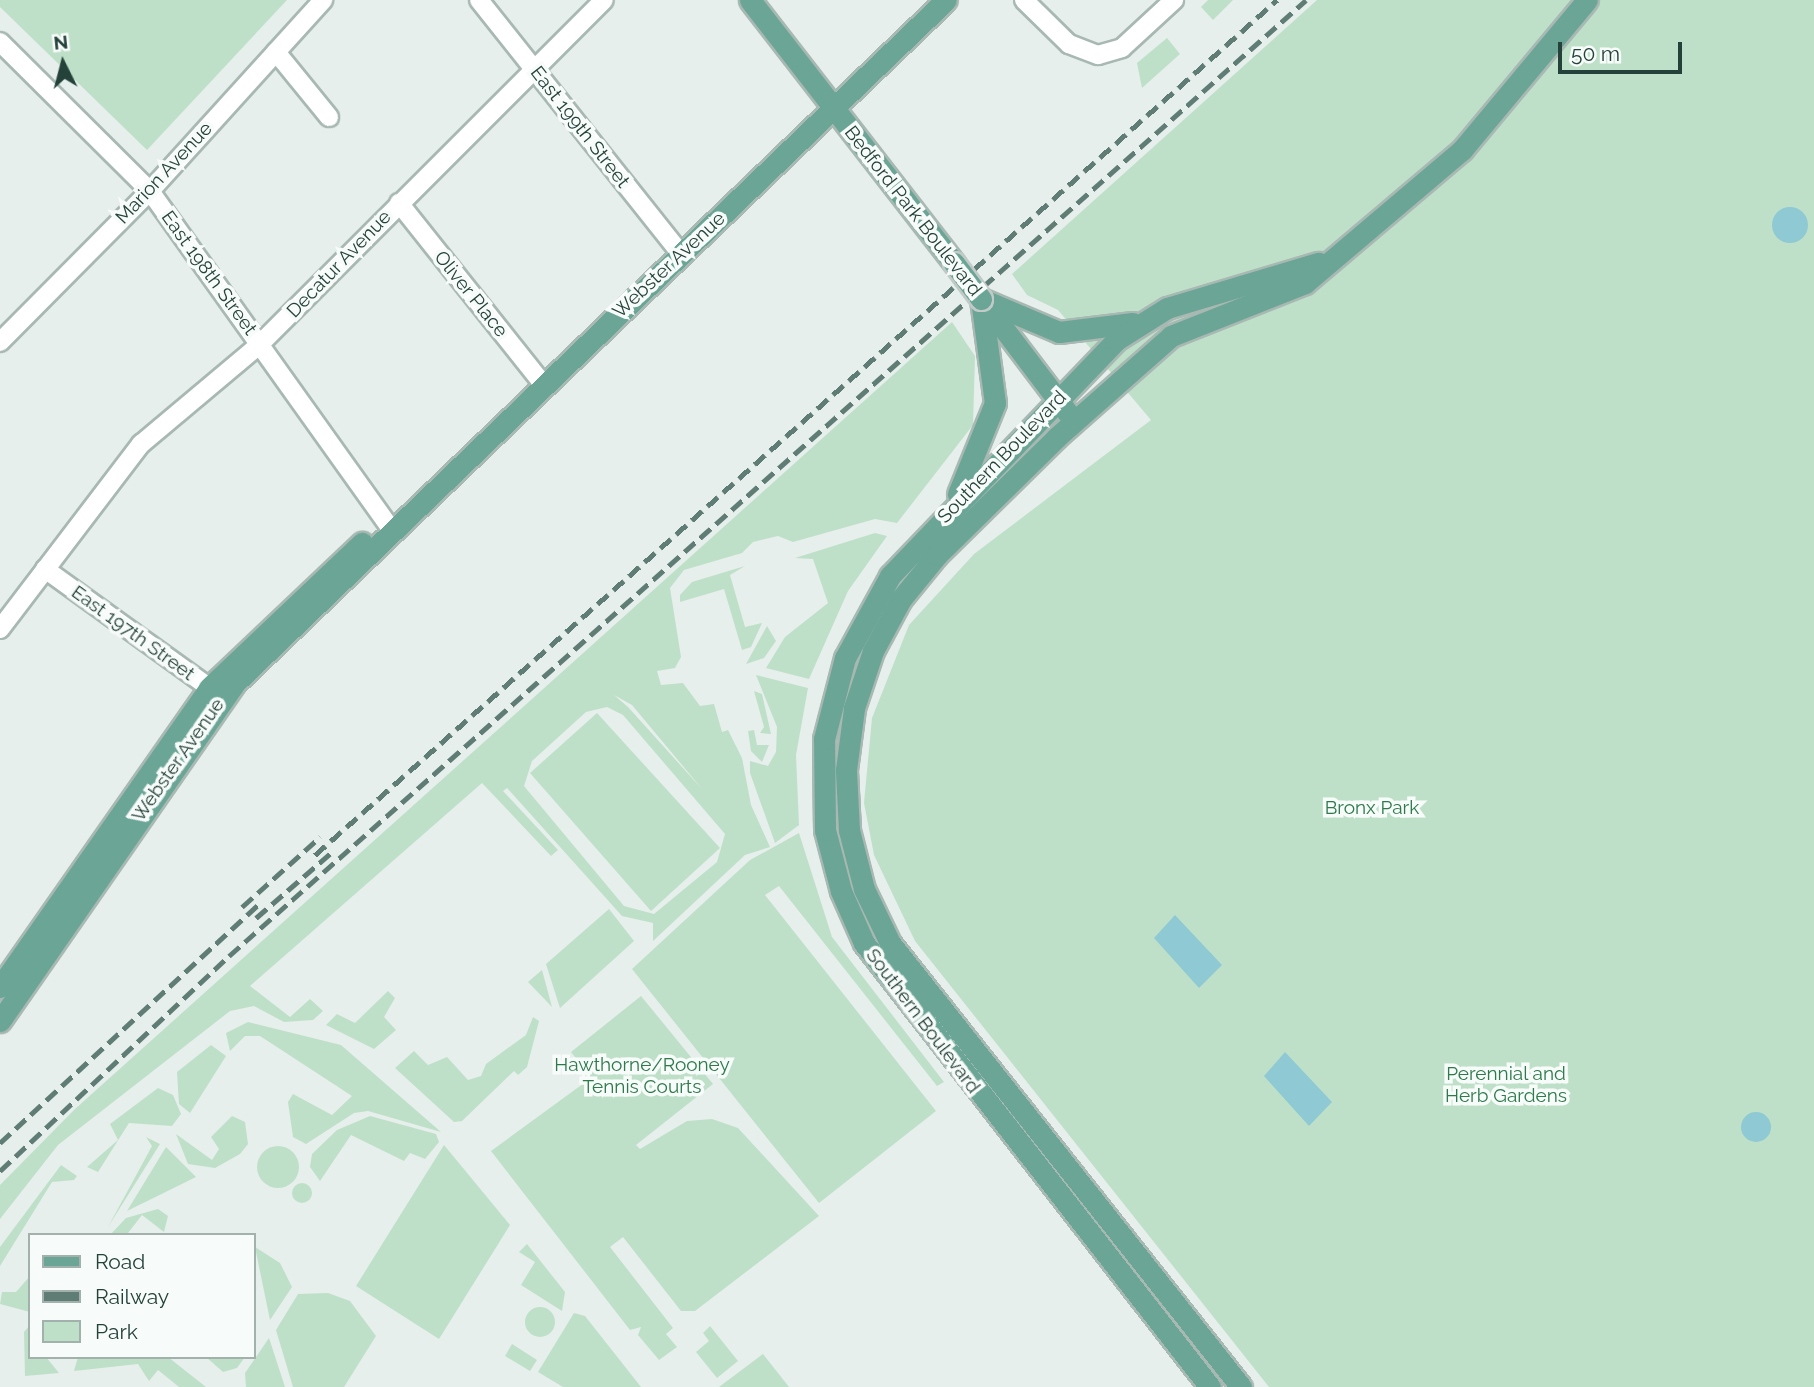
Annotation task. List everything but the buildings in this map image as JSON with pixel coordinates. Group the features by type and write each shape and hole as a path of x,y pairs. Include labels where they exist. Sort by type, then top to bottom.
{"main road":[{"name":"Bedford Park Boulevard","path":"750,0 1076,422"},
{"name":"Webster Avenue","path":"0,987 216,692 836,110 946,0"},
{"name":"Southern Boulevard","path":"1241,1387 890,943 864,889 849,830 848,739 862,679 885,625 937,555 1076,422 1163,341 1283,296 1336,256 1462,150 1587,0"},
{"name":"Southern Boulevard","path":"1210,1387 880,968 841,891 822,799 824,738 836,686 874,598 949,511 1138,322 1336,256"},
{"path":"981,299 1059,332 1138,322"},
{"path":"949,511 996,403 981,299"},
{"name":"Webster Avenue","path":"0,1020 216,692"}],"street":[{"name":"Marion Avenue","path":"0,342 150,191 323,0"},
{"name":"East 199th Street","path":"480,0 681,254"},
{"name":"Decatur Avenue","path":"0,629 141,444 260,344 398,203 604,0"},
{"path":"1024,0 1083,52 1122,48 1174,0"},
{"name":"East 198th Street","path":"0,41 150,191 391,529"},
{"path":"276,52 329,117"},
{"name":"Oliver Place","path":"398,203 544,385"},
{"name":"East 197th Street","path":"45,569 216,692"}],"green space":[{"path":"0,0 287,0 147,150 0,7"},
{"path":"1208,0 1233,0 1213,20 1201,7"},
{"name":"Bronx Park","path":"1317,0 1814,0 1814,1387 1269,1387 915,941 874,855 864,803 872,718 909,625 974,554 1151,420 1058,310 1027,295 1012,274"},
{"path":"1167,38 1180,54 1142,88 1137,63"},
{"path":"952,322 975,356 973,425 897,523 875,519 793,542 778,536 753,542 742,553 684,570 670,588 681,657 675,668 657,671 661,685 683,683 700,706 714,704 722,732 728,730 742,758 751,805 770,847 745,855 653,941 653,923 622,916 507,788 503,791 558,850 551,856 482,783 250,986 290,1017 310,999 323,1011 313,1020 284,1022 254,1006 230,1011 58,1145 0,1219 0,1185 75,1109","holes":["614,695 632,705 702,789 628,707","607,707 623,715 725,834 717,862 654,914 624,906 524,786 532,761 586,712"]},
{"path":"875,533 887,536 848,591 809,679 766,668 785,637 828,603 813,559 795,558"},
{"path":"745,566 730,575 745,627 762,623 751,647 742,650 724,589 680,602 680,595 692,582"},
{"path":"767,626 776,641 764,658 746,664"},
{"path":"756,675 808,688 796,755 799,825 775,843 750,773 750,761 768,766 776,752 777,727"},
{"path":"754,691 762,694 771,734 760,733 764,727"},
{"path":"597,713 720,848 651,911 530,773"},
{"path":"754,730 757,745 769,745 762,762 751,751 748,731"},
{"path":"799,833 832,937 944,1082 937,1086 779,886 765,895 936,1111 819,1203 632,969 750,860"},
{"path":"609,909 634,941 560,1008 546,964"},
{"path":"542,970 552,1007 528,982"},
{"path":"388,991 395,998 384,1017 396,1030 374,1049 326,1025 337,1014 355,1023"},
{"name":"Hawthorne/Rooney Tennis Courts","path":"641,996 713,1084 636,1145 640,1149 687,1121 712,1119 738,1128 819,1216 695,1311 681,1311 623,1237 610,1247 673,1328 666,1334 677,1347 659,1360 638,1335 641,1327 630,1330 491,1151 591,1078 571,1052"},
{"path":"533,1017 539,1021 527,1067 518,1075 514,1071 462,1121 454,1122 395,1068 414,1051 428,1065 447,1057 468,1080 481,1076 486,1064 526,1035"},
{"path":"248,1022 341,1045 441,1132 368,1111 354,1113 306,1144 293,1137 288,1102 293,1094 332,1115 352,1096 260,1036 245,1036 230,1051 226,1033"},
{"path":"211,1045 226,1056 190,1113 179,1104 177,1072"},
{"path":"158,1088 173,1095 181,1114 172,1126 129,1123 98,1172 87,1167 118,1140 110,1124"},
{"path":"232,1116 245,1122 248,1144 240,1154 215,1168 188,1164 176,1134 212,1160 219,1149 211,1137"},
{"path":"370,1116 436,1134 439,1142 425,1159 410,1153 404,1161 351,1135 320,1181 310,1167 312,1154 337,1130"},
{"path":"146,1137 160,1144 108,1227 152,1146"},
{"path":"444,1145 510,1225 439,1339 356,1286"},
{"path":"278,1146 293,1152 299,1167 293,1182 278,1188 263,1182 257,1167 263,1152"},
{"path":"166,1147 196,1177 127,1211"},
{"path":"61,1165 77,1176 74,1180 52,1182 0,1266 0,1247"},
{"path":"302,1183 309,1186 312,1193 309,1200 302,1203 295,1200 292,1193 295,1186"},
{"path":"158,1209 168,1216 164,1232 142,1215 128,1233 112,1233 126,1218"},
{"path":"527,1244 565,1292 562,1311 521,1285 535,1262 519,1252"},
{"path":"256,1248 280,1263 292,1287 270,1320"},
{"path":"28,1278 28,1311 0,1304 2,1292 16,1292"},
{"path":"328,1293 350,1301 376,1336 344,1387 293,1387 276,1330 298,1294"},
{"path":"540,1307 546,1308 554,1316 554,1328 546,1336 540,1337 534,1336 526,1328 525,1322 526,1316 534,1308"},
{"path":"574,1313 585,1316 641,1387 563,1387 538,1372"},
{"path":"710,1326 738,1361 717,1378 696,1352 709,1341 703,1333"},
{"path":"28,1327 28,1359 48,1359 59,1373 25,1376 24,1332"},
{"path":"269,1338 285,1387 246,1387 245,1373"},
{"path":"512,1344 537,1360 530,1371 505,1356"},
{"path":"763,1354 789,1387 719,1387"},
{"path":"77,1359 171,1359 206,1387 179,1387 158,1370 149,1381 138,1364 74,1371"},
{"path":"208,1359 244,1359 237,1368 223,1372"}],"water":[{"path":"1790,207 1803,212 1808,225 1803,238 1790,243 1777,238 1772,225 1777,212"},
{"path":"1175,915 1222,965 1199,988 1154,938"},
{"path":"1285,1052 1332,1102 1309,1126 1264,1076"},
{"path":"1756,1112 1767,1116 1771,1127 1767,1138 1756,1142 1745,1138 1741,1127 1745,1116"}],"railway":[{"path":"315,855 1277,0"},
{"path":"0,1171 229,956 1306,0"},
{"path":"242,907 320,837"},
{"path":"256,918 333,851"},
{"path":"0,1143 260,903"}],"park label":[{"name":"Perennial and Herb Gardens","path":"1506,1085"}]}
